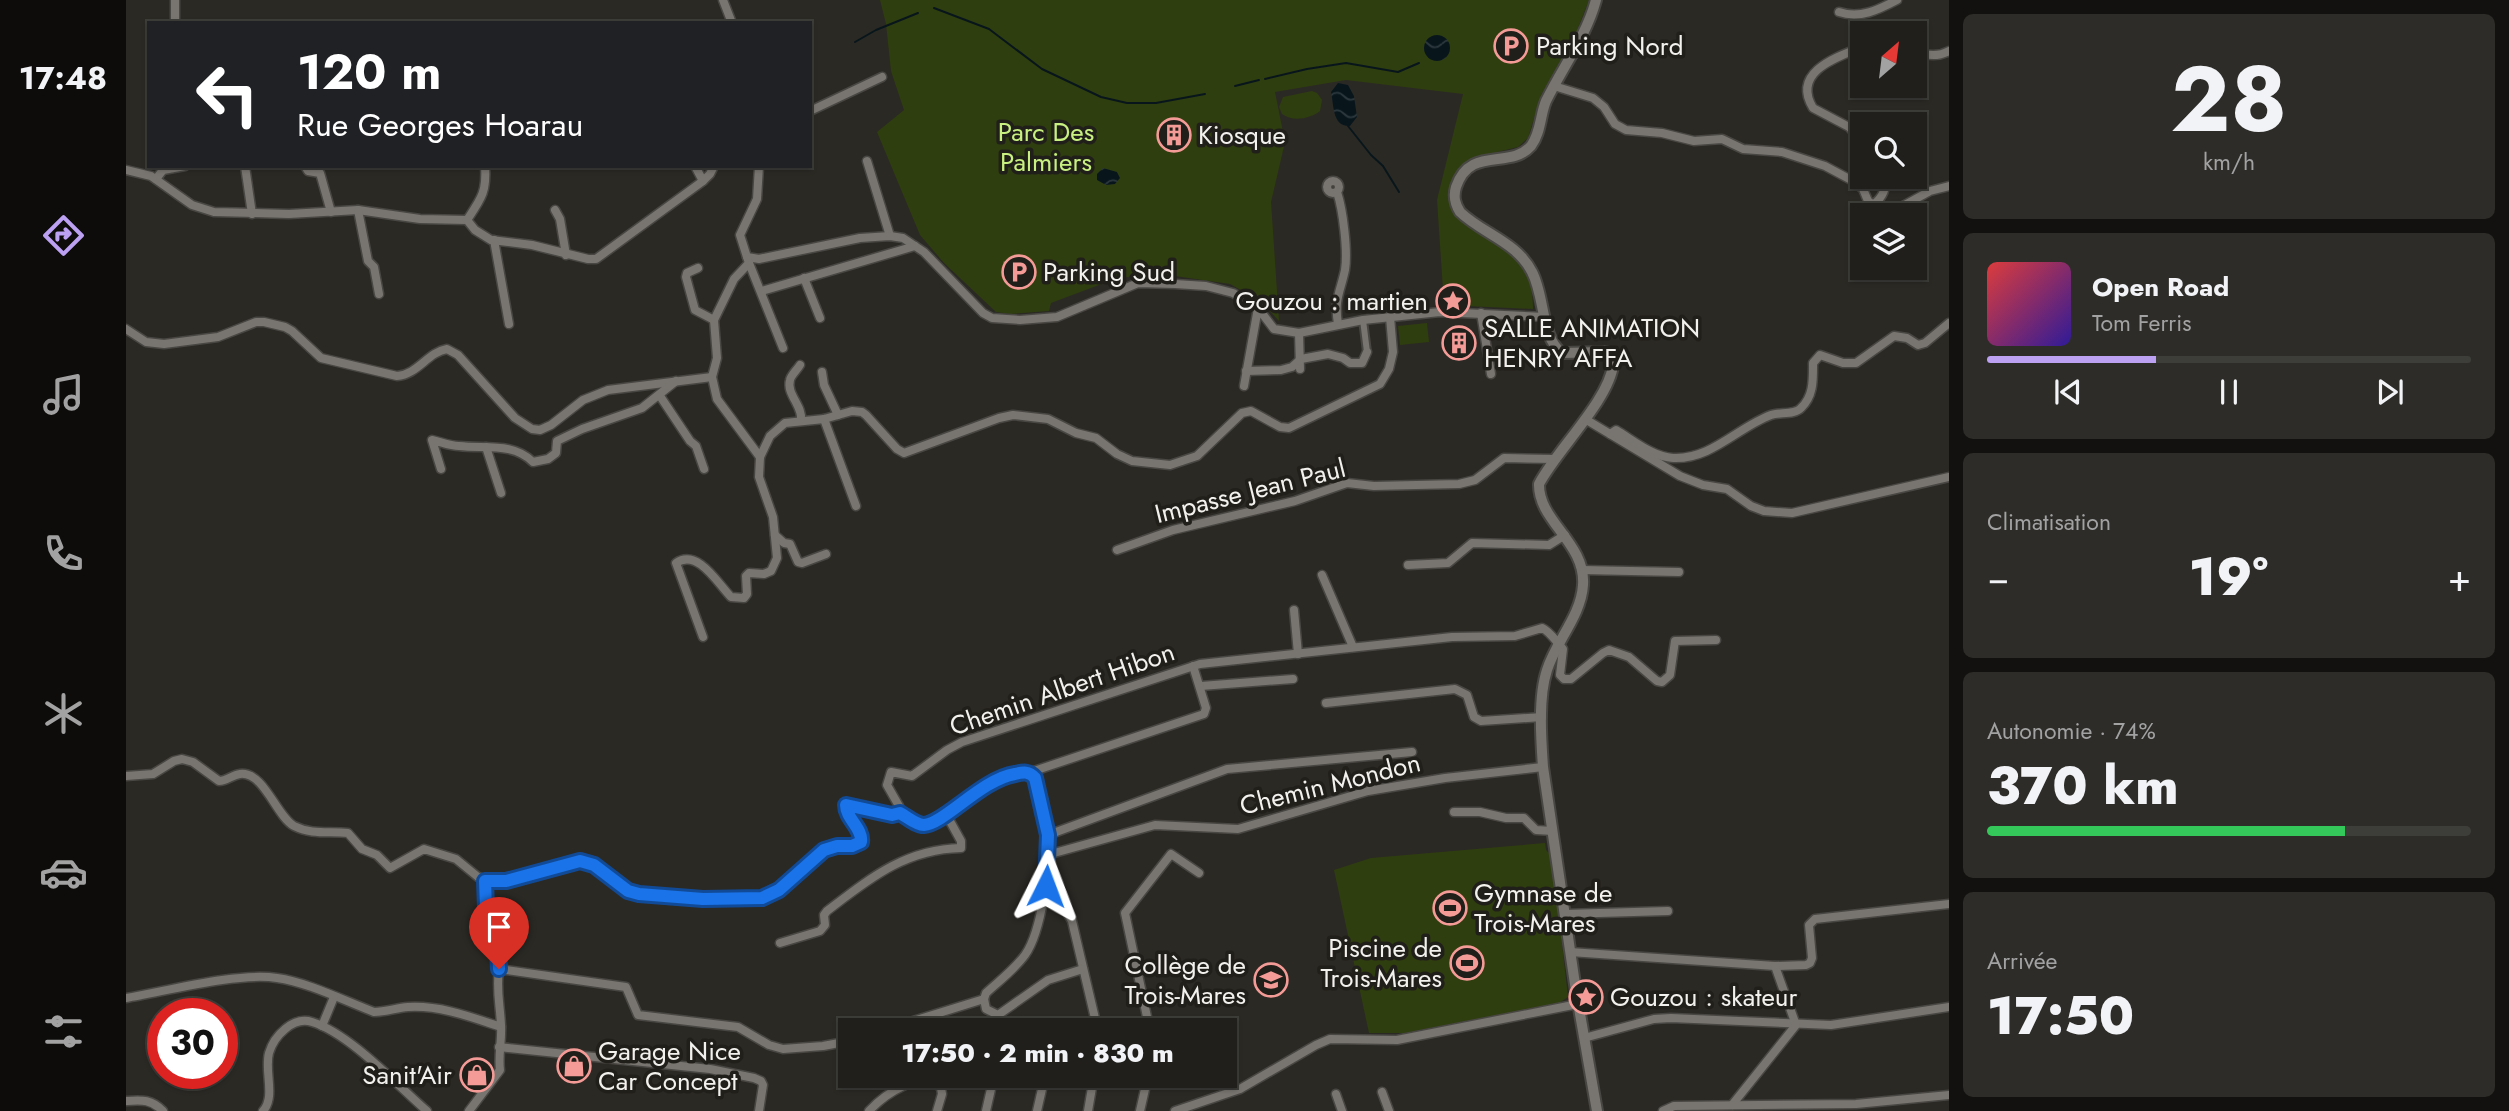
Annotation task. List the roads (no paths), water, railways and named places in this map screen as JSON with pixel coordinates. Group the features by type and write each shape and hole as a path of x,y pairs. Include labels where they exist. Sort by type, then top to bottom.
{"main road":[{"path":"1595,0 1581,40 1545,104 1537,135 1529,148 1469,167 1460,177 1454,194 1460,212 1525,260 1540,287 1551,344 1562,353 1603,352 1612,360 1612,372 1585,419 1539,484 1540,500 1574,550 1584,583 1582,596 1547,670 1542,717 1543,767 1578,1004 1597,1111"}],"street":[{"path":"175,0 175,21"},
{"path":"723,0 731,21"},
{"path":"1839,12 1847,15 1871,13 1897,0"},
{"path":"1927,54 1941,55 1949,51"},
{"path":"1850,52 1826,62 1819,68 1810,80 1808,93 1813,108 1850,128"},
{"path":"812,110 882,77"},
{"path":"1554,86 1593,98 1604,107 1615,124 1626,130 1662,133 1694,141 1723,139 1747,150 1782,152 1825,166 1860,185 1868,201 1872,203"},
{"path":"867,161 890,236"},
{"path":"156,179 163,170 174,168"},
{"path":"245,168 252,214"},
{"path":"306,168 308,171 320,173 331,212"},
{"path":"467,220 483,197 486,186 485,168"},
{"path":"696,168 703,181"},
{"path":"467,220 474,230 486,239 532,245 588,260 602,256 703,181 713,168"},
{"path":"759,168 757,199 740,235 783,348"},
{"path":"126,170 156,179 192,205 214,212 252,214 358,210 419,219 467,220"},
{"path":"1908,203 1930,191 1949,186"},
{"path":"1337,192 1346,257 1345,270 1336,296 1338,324"},
{"path":"358,210 368,261 374,267 379,294"},
{"path":"555,210 560,219 566,255"},
{"path":"760,457 717,399 712,377 717,358 714,320 734,279 748,260 860,238 903,238 915,246 983,313 992,318 1020,320 1057,317 1138,283 1206,286 1233,293 1258,307 1274,329 1299,333 1363,320 1440,312 1545,317"},
{"path":"494,240 509,324"},
{"path":"762,291 915,246"},
{"path":"698,268 687,273 691,298 695,310 714,320"},
{"path":"804,278 820,318"},
{"path":"1244,386 1258,307"},
{"path":"1481,313 1491,373"},
{"path":"703,637 676,563 680,559 689,559 708,571 731,597 744,598 747,594 747,576 754,573 764,574 775,567 778,558 773,517 759,477 763,447 778,426 791,421 824,419 852,411 862,412 904,453 1013,415 1048,419 1076,433 1096,438 1117,454 1132,461 1170,465 1197,456 1242,413 1251,411 1280,427 1289,428 1380,384 1389,369 1393,352 1391,317"},
{"path":"1246,371 1286,369 1301,359 1335,355 1354,364 1364,361 1367,352 1363,320"},
{"path":"126,329 146,342 164,344 218,337 256,321 264,321 285,327 321,358 397,376 408,374 439,351 447,349 458,355 506,410 532,429 545,429 583,400 608,390 712,377"},
{"path":"1610,434 1616,430 1670,458 1707,450 1771,415 1801,408 1812,390 1813,363 1820,355 1843,363 1856,363 1894,336 1907,338 1918,345 1925,343 1949,323"},
{"path":"1299,333 1300,369"},
{"path":"800,365 790,377 789,387 802,413 801,420"},
{"path":"822,372 824,386 838,415"},
{"path":"441,469 432,440 457,446 503,447 528,457 533,462 548,459 556,453 557,441 642,408 676,381"},
{"path":"660,396 696,446 704,469"},
{"path":"560,418 569,435"},
{"path":"824,419 856,506"},
{"path":"1585,419 1680,476 1703,485 1727,489 1751,506 1764,511 1792,513 1949,477"},
{"path":"486,447 501,493"},
{"name":"Impasse Jean Paul","path":"1117,550 1173,530 1295,500 1347,483 1374,486 1459,484 1475,480 1504,458 1555,459"},
{"path":"775,535 784,543 790,544 797,562 802,563 826,554"},
{"path":"1408,565 1448,563 1472,543 1549,545 1565,535"},
{"path":"1582,570 1679,572"},
{"path":"1322,575 1353,647"},
{"path":"1294,610 1298,654"},
{"name":"Chemin Albert Hibon","path":"900,813 887,785 891,772 912,776 947,750 970,739 1194,666 1452,637 1515,636 1542,628 1550,632 1559,645"},
{"path":"1559,645 1563,649 1560,675 1564,680 1571,679 1609,650 1629,657 1657,681 1662,682 1670,675 1675,641 1716,640"},
{"path":"126,776 153,774 182,759 193,762 219,781 244,774 259,782 288,821 306,831 348,833 362,849 379,857 390,868 424,849 462,863 485,881 506,881 580,861 594,865 628,891 639,894 703,899 762,898 779,890 824,850 861,842 861,835 846,811 846,805 892,815 900,813 922,825 930,824 994,780 1028,773 1204,714 1206,711 1201,686 1194,666"},
{"path":"1201,686 1293,679"},
{"path":"1326,703 1455,690 1467,695 1474,717 1481,721 1542,717"},
{"path":"1048,835 1227,769 1412,752"},
{"name":"Chemin Mondon","path":"1047,855 1155,825 1238,829 1380,788 1543,767"},
{"path":"923,1018 984,999 1028,949 1042,908 1046,886 1048,835 1035,778 1028,773"},
{"path":"1454,812 1480,812 1506,818 1524,818 1536,830 1553,831"},
{"path":"780,943 820,931 825,925 824,915 827,911 887,867 916,854 961,848 962,844 946,814"},
{"path":"1147,1018 1125,913 1171,854 1199,873"},
{"path":"469,1111 500,1070 501,1027 496,990 498,950 486,908 485,881"},
{"path":"1046,886 1072,921 1095,1018"},
{"path":"1570,952 1775,966 1805,965 1810,963 1812,958 1808,925 1815,919 1949,904"},
{"path":"1565,914 1668,911"},
{"path":"1775,966 1796,1025"},
{"path":"499,969 626,987 638,1015 738,1027 769,1045 783,1049 838,1043"},
{"path":"984,999 986,1009 998,1015 1048,980 1083,970"},
{"path":"126,998 236,979 274,977 374,1012 389,1012 407,1007 430,1009 453,1012 501,1027"},
{"path":"322,1026 334,997"},
{"path":"1175,1111 1240,1090 1330,1039 1396,1040 1578,1004"},
{"path":"1584,1038 1654,1019 1831,1025 1949,1007"},
{"path":"263,1111 269,1094 268,1055 279,1034 299,1021 310,1021 347,1040 427,1111"},
{"path":"1732,1105 1796,1025"},
{"path":"499,1047 710,1069 754,1078 763,1085 759,1111"},
{"path":"870,1111 877,1103 908,1084 924,1082 933,1082 941,1088 937,1111"},
{"path":"986,1111 991,1088"},
{"path":"1037,1111 1042,1088"},
{"path":"1088,1111 1092,1088"},
{"path":"1140,1111 1145,1088"},
{"path":"1382,1092 1389,1111"},
{"path":"1336,1094 1342,1111"},
{"path":"1663,1111 1674,1106 1856,1104 1949,1095"},
{"path":"126,1101 144,1100 163,1111"}],"water":[{"path":"1437,35 1446,39 1450,48 1446,57 1437,61 1428,57 1424,48 1428,39"},
{"path":"1338,83 1348,85 1354,96 1357,117 1350,126 1340,123 1335,114 1331,92"},
{"path":"1103,168 1117,172 1120,178 1115,184 1106,185 1097,180 1097,174"},
{"name":"Piscine de Trois-Mares","path":"1472,949 1476,974 1462,976 1457,952"}],"waterway":[{"path":"934,8 989,29 1042,69 1101,97 1127,103 1156,103 1205,94"},
{"path":"855,42 876,30 918,13"},
{"path":"1265,79 1346,63 1398,72 1419,63"},
{"path":"1235,86 1259,80"},
{"path":"1348,126 1383,166 1399,192"}],"place":[{"name":"Parking Nord","path":"1511,46"},
{"name":"Kiosque","path":"1174,135"},
{"name":"Parking Sud","path":"1019,272"},
{"name":"Gouzou : martien","path":"1453,301"},
{"name":"SALLE ANIMATION HENRY AFFA","path":"1459,343"},
{"name":"Gymnase de Trois-Mares","path":"1450,908"},
{"name":"Piscine de Trois-Mares","path":"1467,963"},
{"name":"Collège de Trois-Mares","path":"1271,980"},
{"name":"Gouzou : skateur","path":"1586,997"},
{"name":"Garage Nice Car Concept","path":"574,1066"},
{"name":"Sanit'Air","path":"477,1075"}],"park label":[{"name":"Parc Des Palmiers","path":"1046,147"}]}
